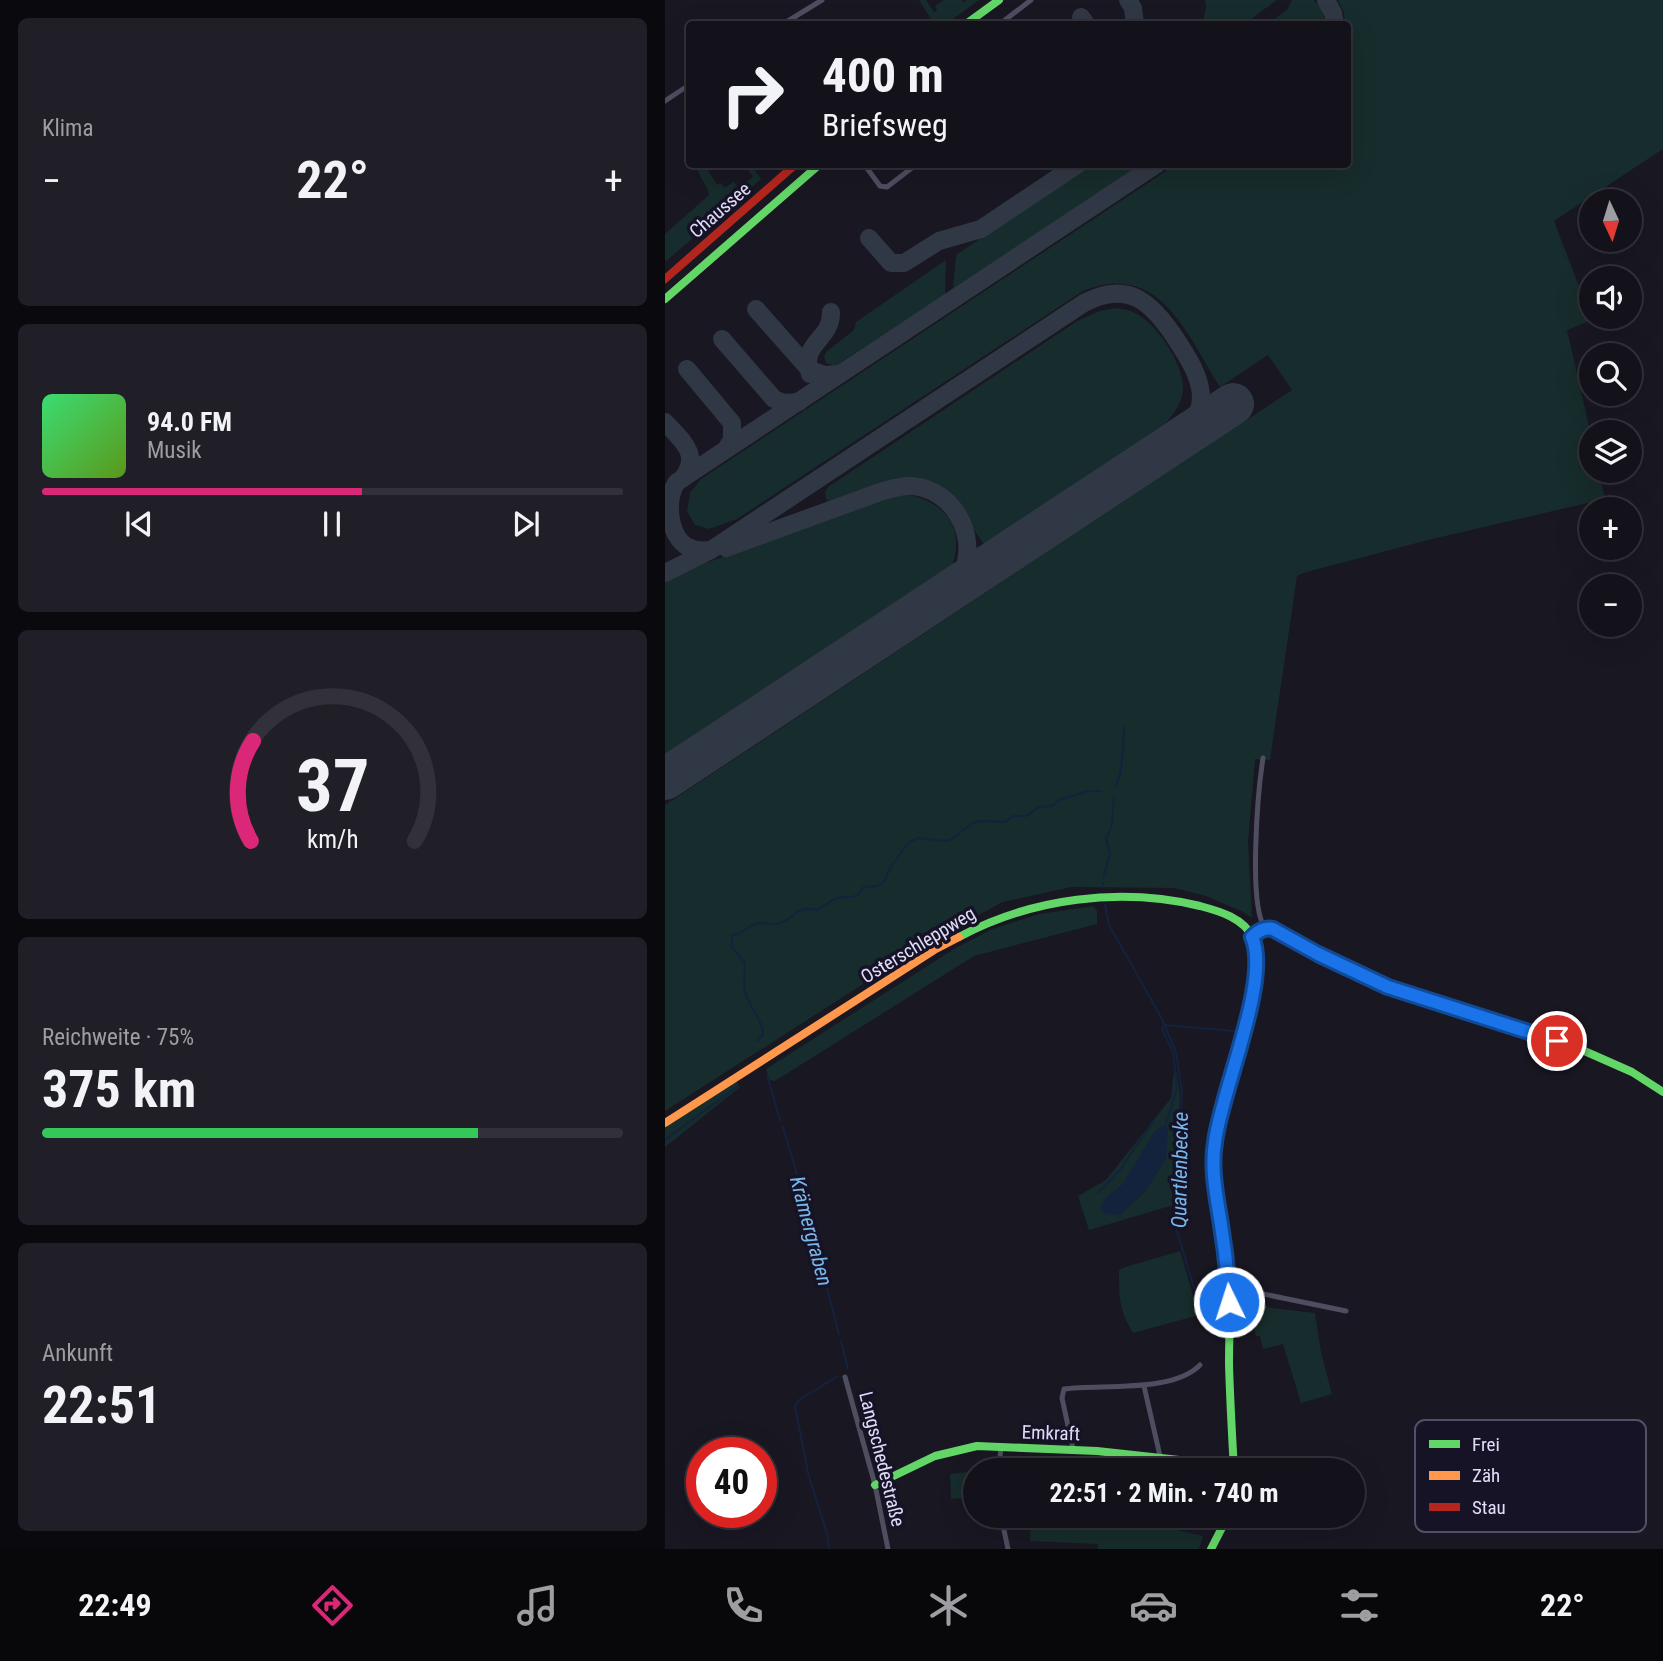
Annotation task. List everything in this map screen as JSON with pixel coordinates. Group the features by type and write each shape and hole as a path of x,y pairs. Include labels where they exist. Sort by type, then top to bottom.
{"street":[{"path":"788,21 822,0"},
{"path":"970,21 999,0"},
{"path":"1007,21 1031,0"},
{"path":"665,101 686,87"},
{"name":"Chaussee","path":"665,279 791,168"},
{"path":"665,299 815,168"},
{"path":"867,168 883,187 887,187 912,168"},
{"path":"1263,758 1256,855 1259,917 1265,928"},
{"name":"Osterschleppweg","path":"665,1123 964,933 1033,906 1081,898 1154,898 1224,913 1241,923 1252,937"},
{"path":"1234,1458 1229,1287 1213,1159 1217,1127 1253,991 1257,956 1252,937 1265,928 1273,929 1388,987 1565,1044 1622,1068 1663,1092"},
{"path":"1229,1287 1346,1311"},
{"path":"1073,1449 1062,1398 1064,1390 1102,1385 1144,1386 1194,1371 1200,1365"},
{"name":"Langschedestraße","path":"845,1377 888,1549"},
{"path":"1144,1386 1160,1456"},
{"name":"Emkraft","path":"874,1485 921,1461 967,1447 1073,1449 1172,1458"},
{"path":"1000,1458 1001,1447"},
{"path":"1004,1528 1008,1549"},
{"path":"1211,1549 1222,1528"}],"green space":[{"path":"919,0 926,0 934,12 937,10 935,6 944,0 962,0 964,3 966,0 979,0 950,21 932,21"},
{"path":"1205,0 1277,0 1248,21 1203,21"},
{"path":"1292,0 1314,0 1322,9 1324,21 1271,21 1287,10"},
{"path":"1338,0 1663,0 1663,149 1602,189 1579,189 1579,204 1554,221 1579,286 1579,325 1567,330 1579,382 1579,406 1584,406 1588,420 1579,420 1579,483 1602,483 1605,497 1579,497 1579,505 1428,540 1297,576 1270,760 1255,759 1248,842 1252,918 1206,896 1174,888 1072,887 1003,902 932,940 665,1111 665,805 1292,390 1268,355 1220,387 1182,325 1167,307 1151,294 1132,286 1110,284 1083,291 737,519 709,529 695,525 687,511 690,493 701,479 1170,168 1351,168 1351,21 1345,21"},
{"path":"698,168 707,168 717,185 721,183 724,188 734,182 738,188 753,177 747,168 753,168 761,179 665,262 665,234 709,195"},
{"path":"1086,168 1135,168 953,288 956,255"},
{"path":"946,260 945,294 835,366 826,363 826,352 854,330 856,322"},
{"path":"1115,308 1129,310 1140,316 1167,344 1182,380 1183,390 1177,408 1166,423 984,544 955,503 928,485 898,483 837,502 826,499 825,492 828,487 1077,321"},
{"path":"909,495 934,504 950,520 956,540 952,566 665,755 665,582 692,568 892,496"},
{"path":"1093,906 1097,911 1097,924 974,956 775,1081 769,1080 766,1069 954,949 992,929 1039,914"},
{"path":"1175,1063 1180,1093 1177,1204 1089,1230 1078,1196 1106,1180 1171,1098"},
{"path":"736,1081 740,1087 665,1147 665,1127"},
{"path":"1180,1251 1199,1315 1133,1333 1121,1304 1119,1271"},
{"path":"1247,1301 1272,1308 1315,1313 1321,1352 1332,1394 1301,1403 1283,1344 1263,1349 1260,1336 1256,1336"},
{"path":"963,1473 963,1498 951,1499 950,1474"},
{"path":"1031,1528 1169,1528 1203,1536 1199,1549 1098,1549 1098,1544 1030,1541"}],"water":[{"path":"1163,1126 1168,1130 1166,1159 1145,1192 1120,1215 1104,1213 1100,1209 1105,1198 1122,1185 1155,1131"}],"waterway":[{"name":"Quartlenbecke","path":"1115,787 1122,765 1125,727"},
{"path":"757,1041 763,1035 762,1029 745,992 745,963 732,947 732,935 758,923 781,923 804,909 817,910 835,899 856,896 863,887 877,886 884,882 890,868 908,843 918,838 944,841 952,839 972,823 1005,822 1013,816 1026,816 1039,807 1052,806 1059,800 1089,791 1101,791"},
{"name":"Quartlenbecke","path":"1103,878 1110,854 1106,838 1112,823 1114,796"},
{"name":"Quartlenbecke","path":"1105,905 1109,925 1161,1017 1176,1052 1182,1092 1176,1228 1202,1314"},
{"name":"Quartlenbecke","path":"1165,1127 1177,1088 1173,1052 1162,1029 1164,1025 1234,1031"},
{"name":"Krämergraben","path":"767,1075 780,1120"},
{"path":"665,1140 738,1086"},
{"path":"1098,1193 1120,1170 1153,1121"},
{"name":"Krämergraben","path":"783,1127 839,1334"},
{"name":"Krämergraben","path":"841,1341 848,1369"},
{"name":"Krämergraben","path":"829,1549 828,1537 808,1473 795,1406 799,1400 838,1376"}],"taxiway":[{"path":"1128,0 1133,8 1135,21"},
{"path":"1326,0 1334,21"},
{"path":"1081,17 1084,21"},
{"path":"869,238 891,263 904,263 939,241 981,229 1072,168"},
{"path":"711,550 688,547 676,534 670,507 677,482 1151,168"},
{"path":"665,573 711,550 1084,303 1100,296 1127,295 1149,306 1167,326 1192,366 1201,392 1200,404 1196,417 1175,442"},
{"path":"756,309 809,369 824,375 840,374"},
{"path":"810,374 809,355 827,329 831,312"},
{"path":"722,339 774,399 784,403 799,402"},
{"path":"687,369 732,423 732,440 726,449"},
{"path":"665,422 683,441 690,455 688,470 682,479"},
{"path":"726,548 880,492 912,486 927,489 939,495 959,516 967,543 963,571 947,593"}],"runway":[{"path":"665,779 1233,404"}],"traffic: fast":[{"path":"970,21 999,0"},
{"path":"665,299 815,168"},
{"path":"959,937 1016,913 1046,905 1108,897 1139,897 1170,900 1223,913 1244,925 1253,938 1257,957 1257,979 1214,1147 1215,1185 1229,1290 1233,1458"},
{"path":"1252,937 1265,928 1273,929 1329,961 1373,981 1564,1042 1632,1072 1663,1092"},
{"path":"875,1485 935,1456 977,1446 1097,1451 1161,1458"},
{"path":"1211,1549 1222,1528"}],"traffic: slow":[{"path":"665,1123 936,949 959,937"}],"traffic: jam":[{"path":"665,279 791,168"}],"route":[{"path":"1229,1302 1213,1159 1217,1127 1256,978 1257,956 1252,937 1256,933 1265,928 1273,929 1356,974 1388,987 1557,1041"}]}
